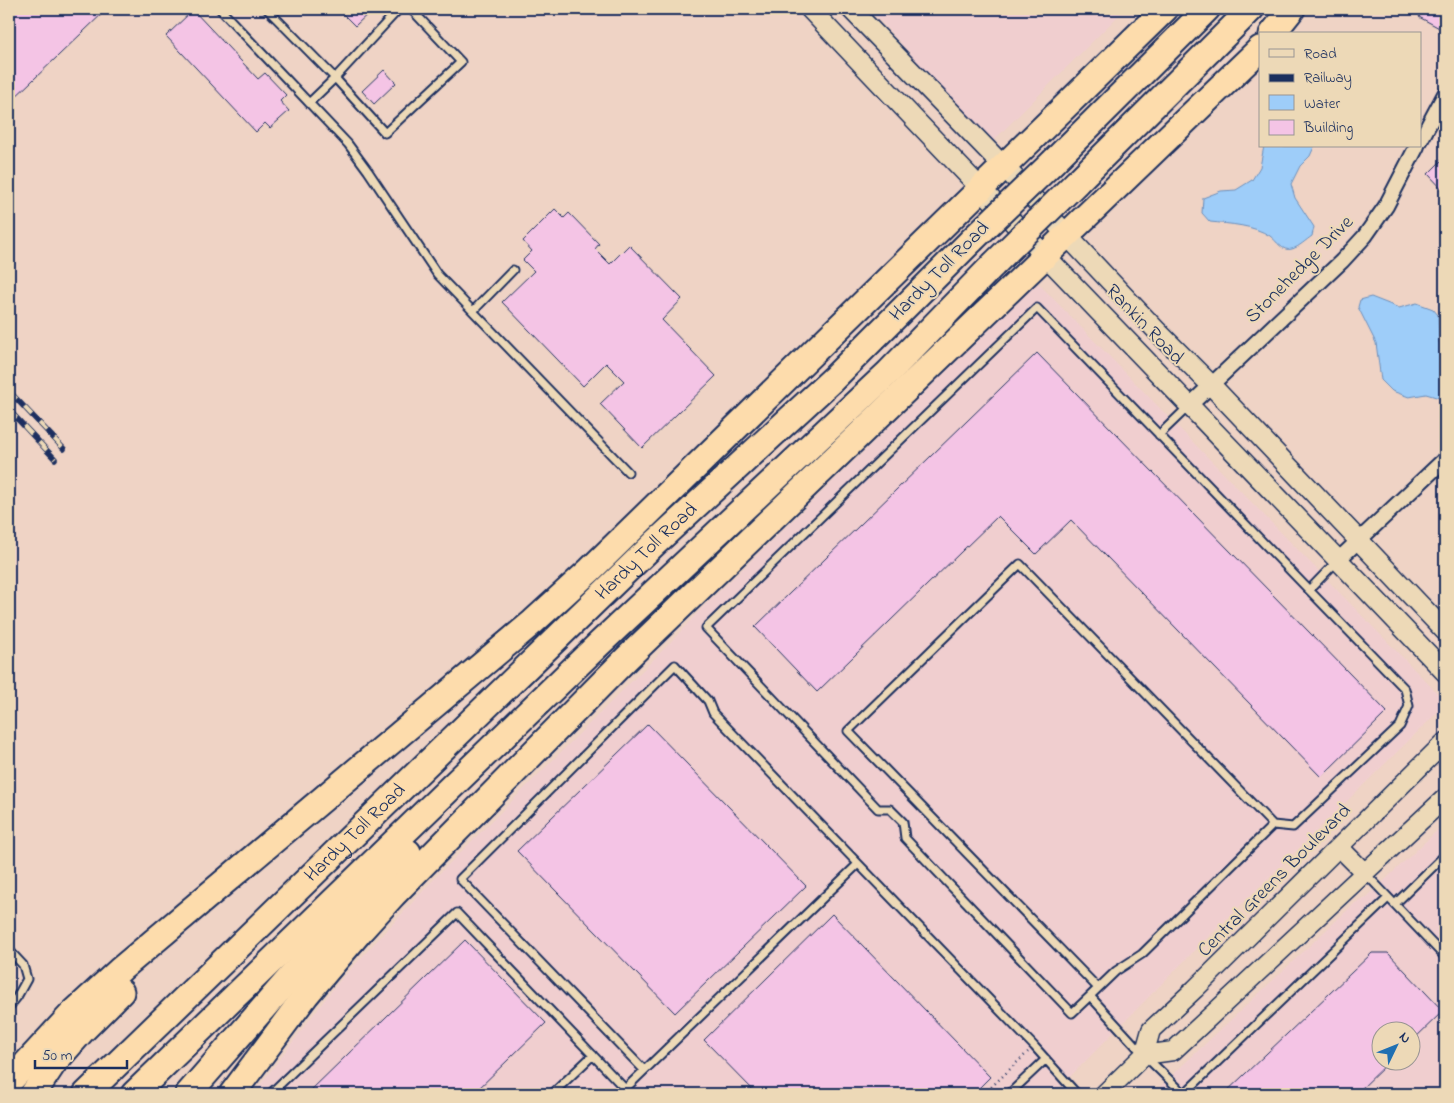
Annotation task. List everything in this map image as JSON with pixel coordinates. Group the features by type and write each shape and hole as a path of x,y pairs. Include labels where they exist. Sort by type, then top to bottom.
{"highway":[{"path":"9,1082 71,1015 121,968 525,628 590,570 1165,9"},
{"name":"Hardy Toll Road","path":"86,1094 653,544 833,379 1207,9"},
{"name":"Hardy Toll Road","path":"134,1094 598,645 889,372 993,265 1251,9"},
{"path":"1274,32 1292,9"},
{"path":"232,1094 306,995 362,928 400,888 626,659 1259,50"},
{"path":"33,1094 53,1064 99,1012 147,969 653,544"},
{"path":"188,1094 339,925 389,872 515,746 598,645"}],"main road":[{"name":"Rankin Road","path":"810,9 1445,672"},
{"name":"Rankin Road","path":"851,9 1003,166 1157,332 1211,385 1445,631"}],"street":[{"path":"1422,138 1444,100"},
{"name":"Stonehedge Drive","path":"1190,405 1342,261 1365,236 1386,206 1416,148"},
{"path":"1338,560 1445,459"},
{"name":"Central Greens Boulevard","path":"1144,1055 1151,1030 1195,989 1445,742"},
{"path":"1105,1094 1144,1055 1173,1051 1445,798"},
{"path":"1339,847 1365,873"}],"lane":[{"path":"220,9 348,144 437,274 628,472"},
{"path":"267,9 336,78 385,133 460,62 411,9"},
{"path":"309,103 336,78 399,9"},
{"path":"473,311 513,270"},
{"path":"1098,988 848,731 1020,564 1273,825 1293,827 1400,726 1409,706 1405,689 1037,308 706,628 878,809 890,809 903,822 905,838 1072,1013 1116,971 1142,954 1273,825"},
{"path":"1159,435 1190,405"},
{"path":"1309,590 1338,560"},
{"path":"644,1070 460,879 675,666 708,701 713,713 1034,1046 1077,1094"},
{"path":"1395,904 1445,855"},
{"path":"270,1094 457,913 628,1092 644,1070 858,864"},
{"path":"1365,873 1445,957"},
{"path":"1090,996 1144,1055 1184,1094 1388,898"},
{"path":"9,950 23,964 27,979 9,1007"},
{"path":"552,1094 593,1055"},
{"path":"1009,1094 1046,1059"},
{"path":"1442,1094 1445,1091"}],"path":[{"path":"984,1094 1034,1046"}],"shaded area":[{"path":"869,9 1125,9 992,142"},
{"path":"1038,283 1445,701 1445,705 1203,942 1053,1094 253,1094 336,985 436,877 666,647 703,607"},
{"path":"1445,823 1445,1094 1152,1094 1355,903 1367,897"}],"water":[{"path":"1264,148 1314,148 1310,156 1300,166 1291,184 1295,198 1314,227 1312,236 1292,249 1282,248 1270,236 1256,229 1210,222 1202,213 1203,198 1221,191 1236,190 1252,180 1260,167"},
{"path":"1371,297 1399,308 1417,303 1433,309 1438,315 1439,342 1445,355 1445,399 1426,394 1409,397 1392,391 1381,380 1376,343 1358,307 1360,300"}],"building":[{"path":"9,9 107,9 9,103"},
{"path":"338,9 373,9 355,26"},
{"path":"1423,9 1445,9 1445,31 1419,17"},
{"path":"193,10 258,79 265,73 286,95 280,101 289,111 270,128 265,123 256,132 166,36"},
{"path":"384,70 396,83 374,104 362,91"},
{"path":"1445,157 1445,192 1428,174"},
{"path":"555,209 564,218 569,213 599,244 595,249 610,264 629,245 682,299 662,320 716,376 642,448 600,404 624,381 606,363 583,386 502,302 534,271 523,260 532,251 523,241"},
{"path":"1037,353 1387,712 1321,777 1071,520 1036,554 998,516 817,692 755,627"},
{"path":"648,724 806,886 675,1013 517,851"},
{"path":"832,914 990,1077 973,1094 757,1094 704,1040"},
{"path":"465,940 546,1023 473,1094 307,1094"},
{"path":"1372,953 1388,953 1443,1011 1422,1031 1422,1020 1372,1020 1372,1070 1381,1070 1356,1094 1224,1094"}],"railway":[{"path":"9,391 64,449"},
{"path":"9,410 55,459"}]}
